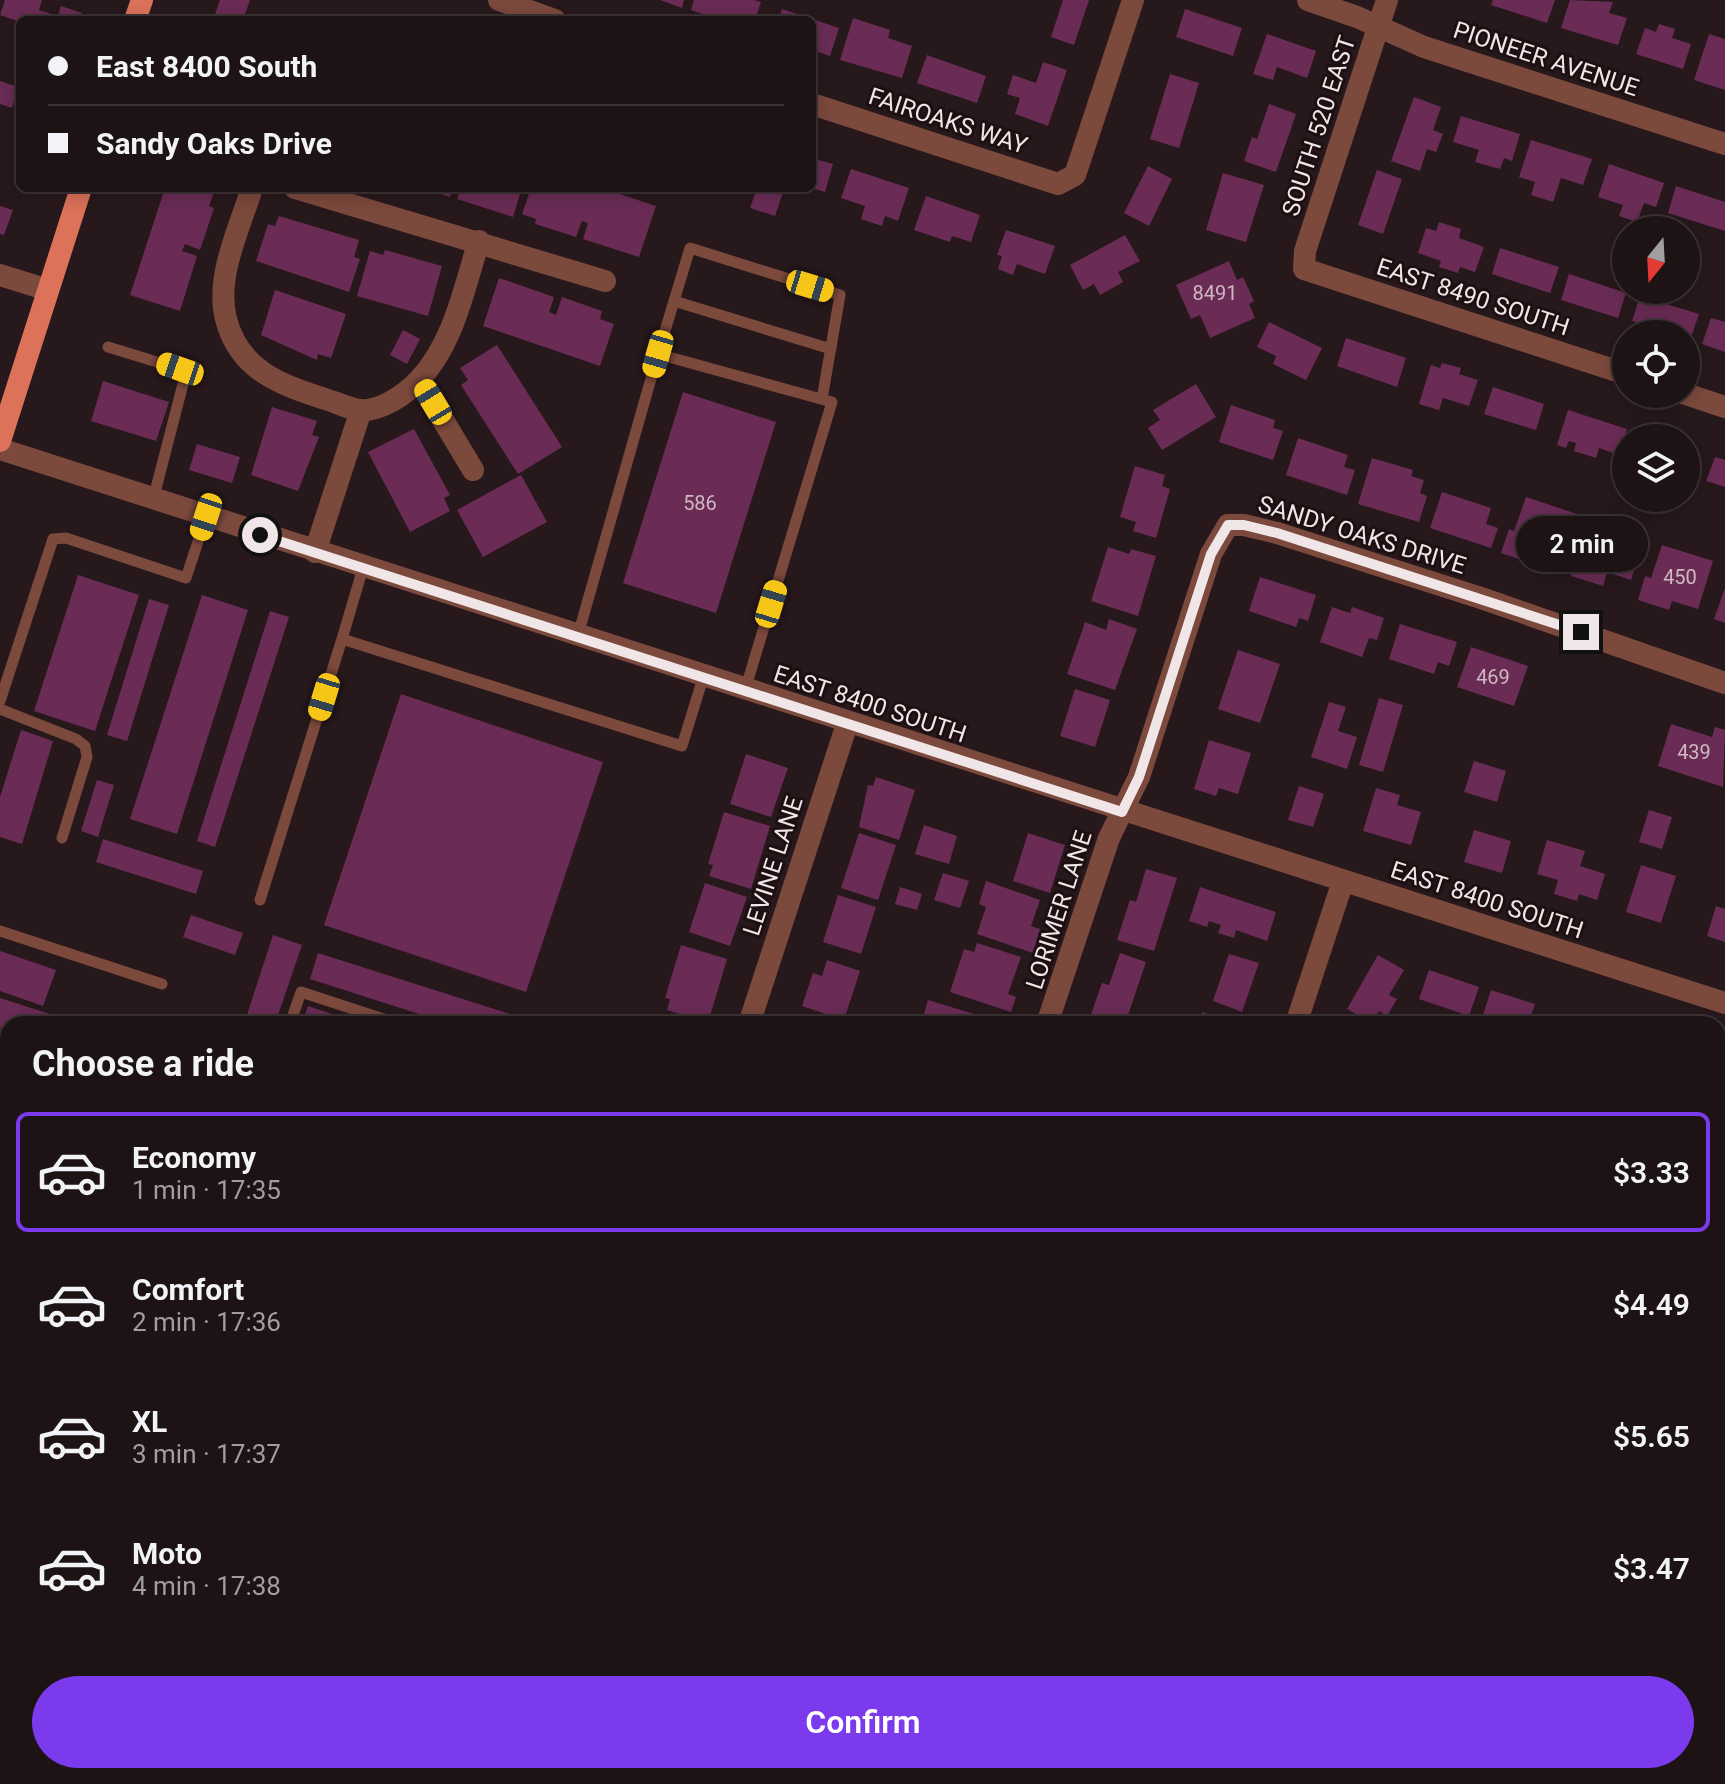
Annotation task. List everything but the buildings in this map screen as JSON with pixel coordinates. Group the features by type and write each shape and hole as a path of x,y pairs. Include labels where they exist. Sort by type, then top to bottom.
{"main road":[{"path":"0,441 80,192"}],"street":[{"path":"499,0 544,16"},
{"name":"FAIROAKS WAY","path":"816,105 1058,184 1068,182 1075,175 1133,0"},
{"name":"PIONEER AVENUE","path":"1308,0 1424,47 1725,144"},
{"name":"SOUTH 520 EAST","path":"1304,269 1305,251 1387,0"},
{"path":"251,192 223,296 225,316 240,351 272,381 361,410 389,401 419,380 445,343 479,241"},
{"path":"309,192 605,281"},
{"name":"EAST 8490 SOUTH","path":"1304,269 1612,369"},
{"path":"0,275 48,290"},
{"path":"419,380 473,470"},
{"path":"1700,399 1725,407"},
{"path":"315,552 361,410"},
{"name":"EAST 8400 SOUTH","path":"0,449 703,678 1725,1003"},
{"name":"SANDY OAKS DRIVE","path":"1122,812 1139,777 1211,554 1228,525 1261,528 1306,542 1725,683"},
{"name":"LEVINE LANE","path":"752,1016 847,724"},
{"name":"LORIMER LANE","path":"1050,1016 1109,838 1122,812"},
{"path":"1299,1016 1343,881"}],"lane":[{"path":"577,637 690,248 840,295 822,399"},
{"path":"674,301 831,349"},
{"path":"108,347 180,369 184,380 153,500"},
{"path":"658,354 832,402 745,691"},
{"path":"0,701 53,539 66,538 186,578 206,517"},
{"path":"260,900 363,568"},
{"path":"342,639 682,746 703,678"},
{"path":"0,709 76,739 85,746 87,757 62,838"},
{"path":"0,931 162,984"},
{"path":"293,1016 301,992 374,1016"}],"route":[{"path":"260,535 1122,812 1139,777 1211,554 1228,525 1261,528 1581,632"}]}
